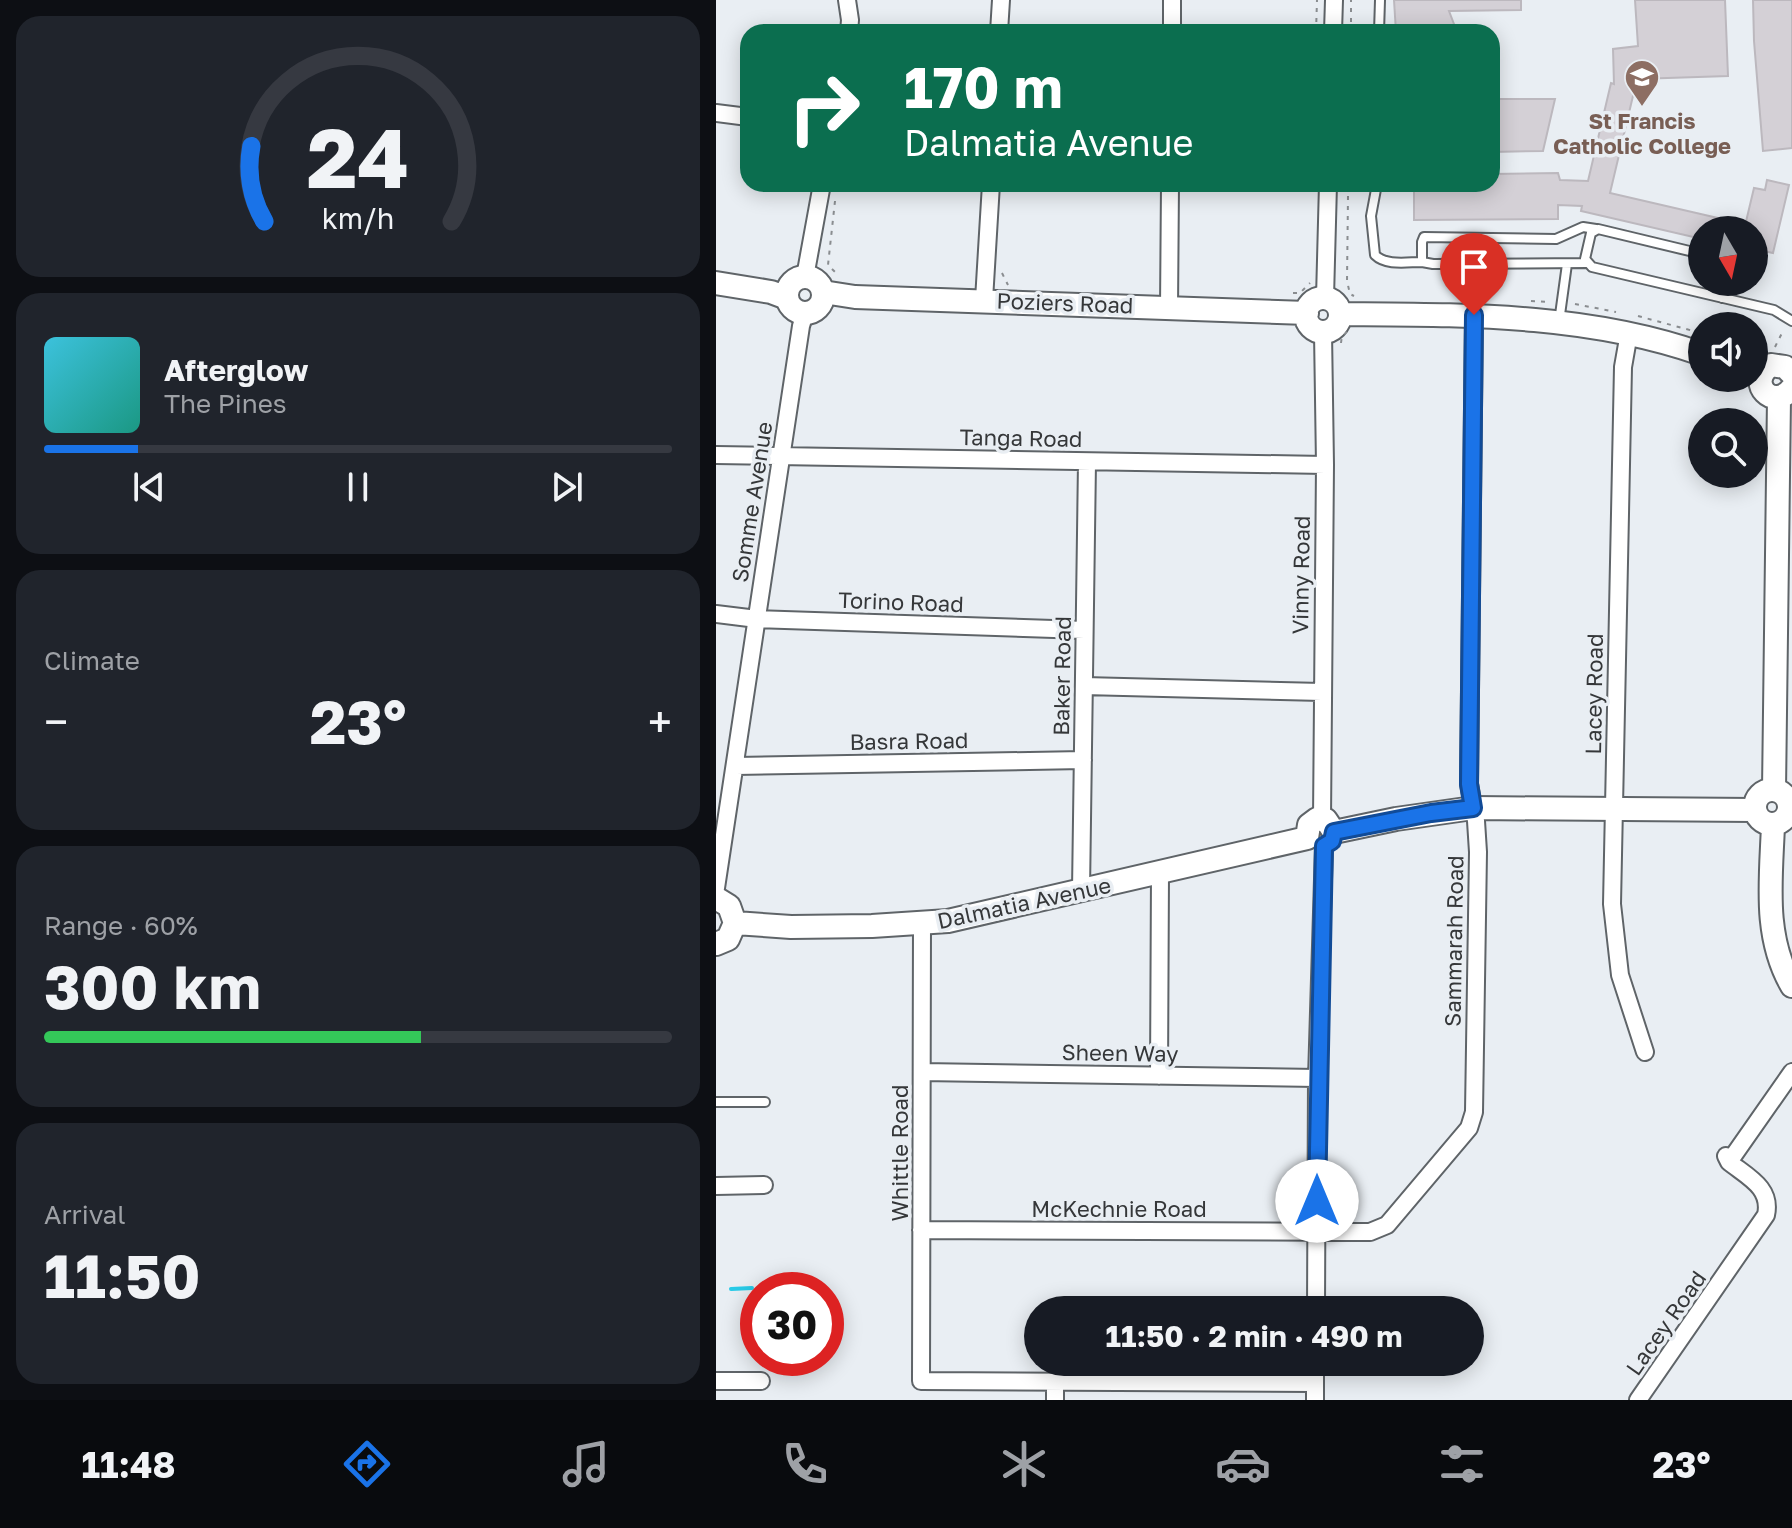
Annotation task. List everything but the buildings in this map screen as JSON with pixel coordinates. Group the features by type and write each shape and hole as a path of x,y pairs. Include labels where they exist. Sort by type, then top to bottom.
{"street":[{"path":"847,0 850,24"},
{"path":"1000,24 1001,0"},
{"path":"1172,0 1172,24"},
{"path":"1333,24 1334,0"},
{"path":"716,113 740,116"},
{"path":"805,277 821,192"},
{"path":"984,300 991,192"},
{"path":"1169,308 1170,192"},
{"path":"1323,332 1313,328 1321,302 1329,192"},
{"path":"805,277 833,286 817,309 805,313 793,309 787,298 789,286 805,277"},
{"path":"716,283 771,292 787,298"},
{"name":"Poziers Road","path":"833,286 855,297 1169,308 1321,302 1474,315 1560,312 1629,324 1688,348"},
{"name":"Somme Avenue","path":"716,888 805,313"},
{"name":"Sammarah Road","path":"1317,1232 1370,1232 1387,1225 1471,1124 1474,1112 1478,852 1469,784 1474,315"},
{"name":"Lacey Road","path":"1629,324 1623,367 1612,904 1620,975 1645,1052"},
{"name":"Vinny Road","path":"1316,1296 1325,465 1323,332"},
{"path":"1768,387 1786,371"},
{"path":"1774,790 1786,371"},
{"name":"Tanga Road","path":"716,455 1325,465"},
{"name":"Baker Road","path":"1081,891 1087,462"},
{"name":"Torino Road","path":"716,614 757,619 1084,630"},
{"path":"1084,686 1322,692"},
{"name":"Basra Road","path":"736,766 1083,760"},
{"path":"1774,790 1785,796 1791,808 1784,820 1773,825 1761,821 1755,810 1757,797 1774,790"},
{"name":"Dalmatia Avenue","path":"735,923 791,927 948,921 1322,834 1473,808 1755,810"},
{"path":"1773,825 1772,933 1792,986"},
{"path":"1159,1076 1160,873"},
{"path":"716,898 729,906 735,923 728,939 716,944"},
{"name":"Whittle Road","path":"922,924 921,1381 1055,1382"},
{"name":"Sheen Way","path":"922,1072 1317,1078"},
{"name":"Lacey Road","path":"1638,1400 1766,1215 1767,1198 1762,1188 1727,1159 1792,1072"},
{"path":"716,1186 764,1185"},
{"name":"McKechnie Road","path":"921,1230 1317,1232"},
{"path":"716,1381 761,1381"},
{"path":"1055,1400 1055,1382 1315,1392"}],"lane":[{"path":"1379,24 1380,0"},
{"path":"1376,192 1371,216 1375,255 1380,260 1586,263 1592,267 1774,310 1791,320"},
{"path":"1422,262 1424,237 1556,239 1583,227 1688,251"},
{"path":"1586,263 1591,233 1596,229"},
{"path":"1560,312 1567,264"},
{"path":"716,1102 765,1102"}],"path":[{"path":"1316,24 1317,0"},
{"path":"1351,0 1351,24"},
{"path":"1348,192 1347,281 1350,294 1361,299"},
{"path":"833,286 828,265 836,198"},
{"path":"1000,269 1008,285"},
{"path":"1285,294 1300,293 1321,302"},
{"path":"1532,301 1560,312 1616,312"},
{"path":"1786,371 1791,320"},
{"path":"1629,324 1688,332"}],"waterway":[{"path":"731,1289 740,1289"}],"place":[{"name":"St Francis Catholic College","path":"1642,108"}],"route":[{"path":"1317,1201 1317,1078 1324,846 1332,841 1334,832 1473,808 1469,784 1474,315"}]}
